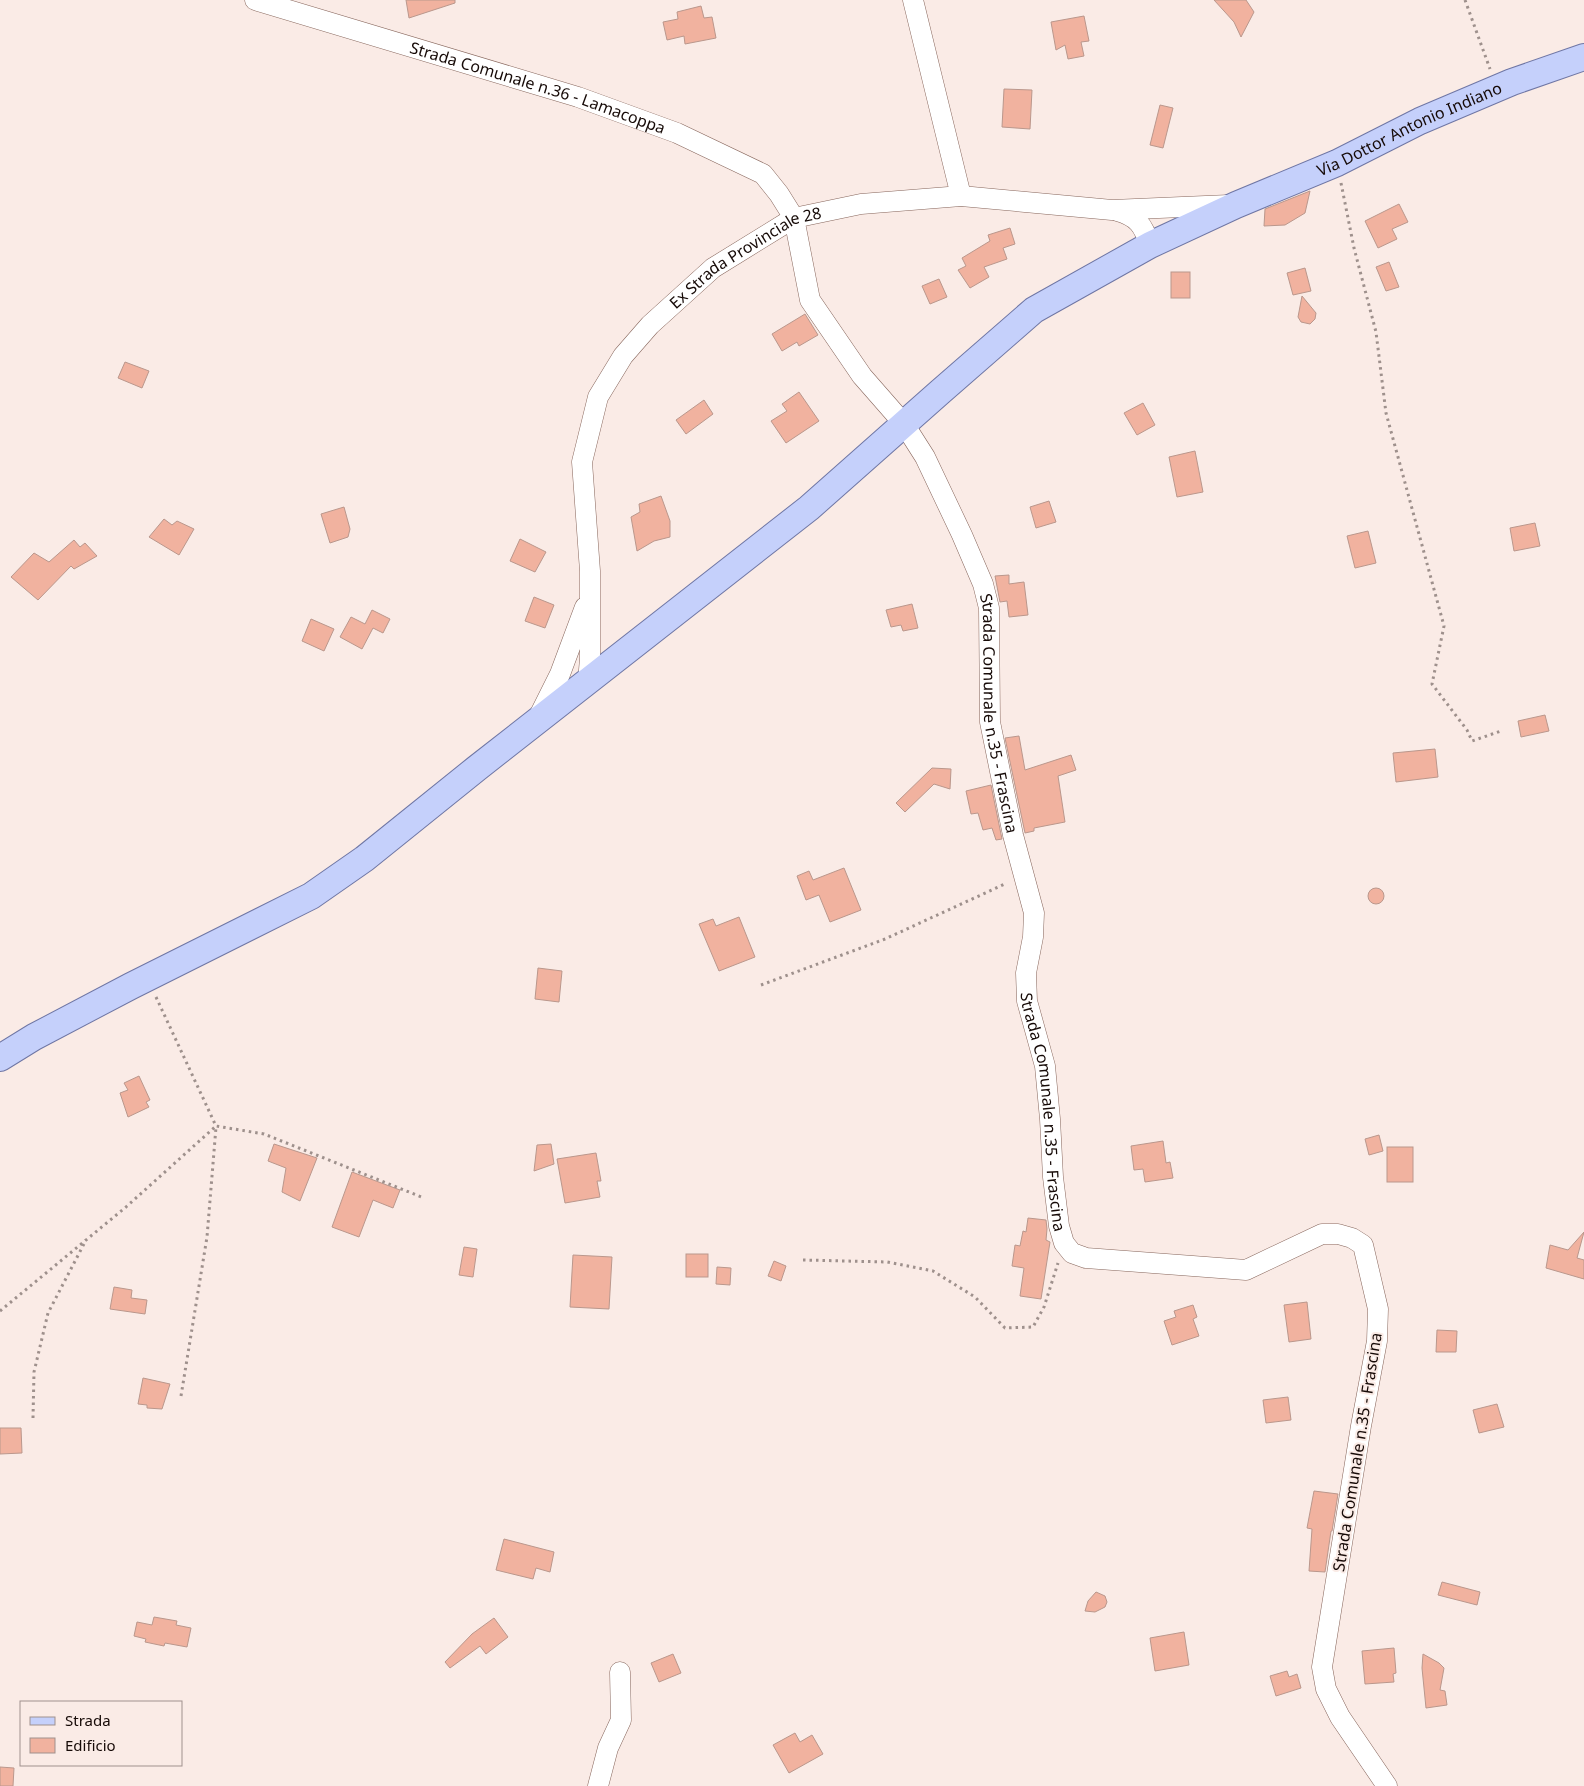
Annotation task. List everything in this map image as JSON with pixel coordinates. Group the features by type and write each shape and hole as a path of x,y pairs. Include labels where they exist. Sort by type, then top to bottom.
{"main road":[{"name":"Via Dottor Antonio Indiano","path":"0,1058 34,1037 311,896 364,859 809,508 1034,310 1150,245 1236,205 1337,163 1420,121 1498,88 1584,57"}],"street":[{"name":"Strada Comunale n.36 - Lamacoppa","path":"255,0 578,97 677,133 763,174 779,194 794,218"},
{"path":"913,0 961,196"},
{"name":"Ex Strada Provinciale 28","path":"588,682 590,658 590,570 582,462 598,397 623,356 650,325 713,268 794,218 861,204 961,196 1112,210 1236,205"},
{"name":"Ex Strada Provinciale 28","path":"1112,210 1125,213 1137,220 1146,233 1150,245"},
{"name":"Strada Comunale n.35 - Frascina","path":"794,218 810,300 862,376 904,424 925,457 983,584 989,608 990,722 1034,913 1033,937 1026,973 1027,1001 1045,1066 1053,1177 1059,1226 1064,1243 1072,1253 1086,1258 1246,1270 1322,1234 1338,1234 1352,1238 1363,1245 1378,1309 1377,1341 1361,1426 1322,1667 1326,1689 1340,1717 1387,1786"},
{"name":"Ex Strada Provinciale 28","path":"536,722 560,674 582,617 587,598 590,570"},
{"path":"598,1786 608,1748 621,1720 620,1672"}],"path":[{"path":"1465,0 1498,88"},
{"path":"1337,163 1354,248 1376,332 1386,413 1444,626 1432,684 1467,730 1472,741 1501,731"},
{"path":"761,985 885,939 1024,875"},
{"path":"148,978 216,1126 207,1237 181,1396"},
{"path":"216,1126 264,1134 424,1198"},
{"path":"0,1311 126,1207 216,1126"},
{"path":"33,1418 34,1372 48,1313 88,1237"},
{"path":"802,1260 887,1262 933,1271 975,1297 1005,1328 1033,1327 1044,1307 1064,1243"}],"building":[{"path":"406,0 455,0 455,3 409,18"},
{"path":"1214,0 1246,0 1254,12 1241,37 1234,22"},
{"path":"701,6 704,18 712,17 716,38 685,44 684,36 667,40 663,22 678,19 677,12"},
{"path":"1084,16 1089,41 1081,42 1084,56 1068,59 1065,45 1056,50 1051,22"},
{"path":"1004,89 1032,90 1030,129 1002,127"},
{"path":"1160,105 1173,108 1163,148 1150,145"},
{"path":"1310,191 1305,213 1285,225 1264,226 1265,209"},
{"path":"1399,204 1408,222 1392,229 1397,239 1378,248 1365,221"},
{"path":"1010,228 1015,244 1003,248 1007,259 984,267 989,277 970,288 958,270 966,266 962,258 990,241 988,235"},
{"path":"1389,262 1399,287 1386,291 1376,267"},
{"path":"1305,268 1311,291 1293,295 1287,273"},
{"path":"1171,272 1190,272 1190,298 1171,298"},
{"path":"939,279 947,297 930,304 922,286"},
{"path":"1302,296 1316,313 1315,319 1310,324 1301,322 1298,317"},
{"path":"805,314 818,335 799,346 797,342 782,351 772,334"},
{"path":"125,362 149,371 142,388 118,378"},
{"path":"799,392 819,421 786,443 771,421 787,411 782,404"},
{"path":"704,400 713,414 686,434 676,420"},
{"path":"1143,403 1155,425 1137,435 1124,413"},
{"path":"1195,451 1203,492 1177,497 1169,457"},
{"path":"661,496 670,521 670,537 654,541 637,551 631,517 640,512 639,504"},
{"path":"1049,501 1056,522 1036,528 1030,507"},
{"path":"344,507 350,529 348,537 330,543 321,514"},
{"path":"164,519 172,525 177,521 194,529 179,555 149,537"},
{"path":"1535,523 1540,546 1514,551 1510,528"},
{"path":"1368,531 1376,563 1355,568 1347,536"},
{"path":"520,539 546,552 535,572 510,561"},
{"path":"74,540 80,547 85,543 97,556 74,569 71,566 38,600 11,577 34,553 49,562"},
{"path":"1009,575 1009,584 1024,582 1028,615 1009,617 1007,601 1000,602 995,576"},
{"path":"534,597 554,605 545,628 525,621"},
{"path":"912,604 918,628 903,631 901,625 891,627 886,610"},
{"path":"372,610 390,619 383,633 373,628 362,649 340,637 351,617 365,624"},
{"path":"311,619 334,629 324,651 302,641"},
{"path":"1545,715 1549,731 1521,737 1518,721"},
{"path":"1019,736 1025,770 1071,755 1076,770 1058,776 1065,822 1034,828 1034,831 1025,833 1005,738"},
{"path":"1435,749 1438,777 1396,782 1393,753"},
{"path":"932,768 951,769 950,789 934,784 905,812 896,803"},
{"path":"991,785 1002,839 996,840 992,828 983,830 978,813 971,814 966,791"},
{"path":"844,868 861,910 830,922 819,895 806,900 797,876 809,871 813,880"},
{"path":"1376,888 1384,896 1376,904 1368,896"},
{"path":"739,917 755,957 719,971 699,924 713,919 716,926"},
{"path":"538,968 562,971 559,1002 535,999"},
{"path":"139,1076 150,1100 146,1102 149,1107 128,1117 120,1093 128,1090 124,1083"},
{"path":"1379,1135 1383,1151 1369,1155 1365,1139"},
{"path":"1163,1141 1166,1163 1170,1162 1173,1178 1145,1182 1143,1169 1134,1170 1131,1146"},
{"path":"274,1144 317,1158 300,1201 282,1192 286,1168 268,1161"},
{"path":"551,1144 554,1164 534,1171 537,1145"},
{"path":"1387,1147 1413,1147 1413,1182 1387,1182"},
{"path":"596,1153 601,1181 597,1181 600,1197 565,1203 557,1159"},
{"path":"352,1172 400,1190 393,1208 373,1200 359,1237 332,1227"},
{"path":"1028,1218 1046,1220 1046,1240 1050,1242 1041,1299 1020,1296 1024,1268 1012,1266 1015,1245 1020,1246 1023,1231 1026,1232"},
{"path":"1584,1232 1577,1258 1584,1260 1584,1279 1546,1268 1550,1245 1568,1250"},
{"path":"464,1247 477,1249 473,1277 459,1275"},
{"path":"686,1254 708,1254 708,1277 686,1277"},
{"path":"573,1255 612,1257 609,1309 570,1307"},
{"path":"774,1261 786,1266 781,1281 768,1276"},
{"path":"717,1267 731,1268 730,1285 716,1284"},
{"path":"114,1287 132,1290 131,1298 147,1300 145,1314 110,1309"},
{"path":"1307,1302 1311,1339 1289,1342 1284,1305"},
{"path":"1193,1305 1197,1317 1193,1319 1199,1336 1172,1345 1164,1321 1176,1317 1174,1311"},
{"path":"1437,1330 1457,1331 1456,1352 1436,1352"},
{"path":"143,1378 170,1384 162,1409 147,1408 147,1405 138,1404"},
{"path":"1288,1397 1291,1420 1266,1423 1263,1400"},
{"path":"1497,1404 1504,1427 1479,1433 1473,1410"},
{"path":"0,1428 21,1428 22,1453 0,1454"},
{"path":"1314,1491 1338,1494 1325,1572 1309,1571 1312,1529 1307,1528"},
{"path":"504,1539 554,1552 550,1572 536,1568 533,1579 496,1570"},
{"path":"1442,1582 1480,1592 1477,1605 1438,1595"},
{"path":"1096,1592 1105,1596 1107,1602 1105,1607 1095,1612 1085,1611 1088,1601"},
{"path":"154,1617 177,1621 176,1625 191,1628 187,1647 165,1643 164,1646 145,1642 146,1639 134,1636 137,1622 152,1625"},
{"path":"494,1618 508,1637 486,1654 480,1646 450,1668 445,1662 472,1634"},
{"path":"1184,1632 1189,1665 1155,1671 1150,1638"},
{"path":"1394,1648 1396,1673 1393,1674 1394,1682 1365,1684 1362,1651"},
{"path":"673,1654 681,1673 659,1682 651,1663"},
{"path":"1423,1654 1444,1668 1440,1690 1445,1691 1447,1705 1426,1708 1422,1668"},
{"path":"1287,1671 1289,1677 1297,1674 1301,1688 1276,1696 1270,1676"},
{"path":"795,1733 800,1742 812,1735 823,1754 789,1773 773,1745"},
{"path":"0,1767 14,1768 13,1786 0,1786"}]}
